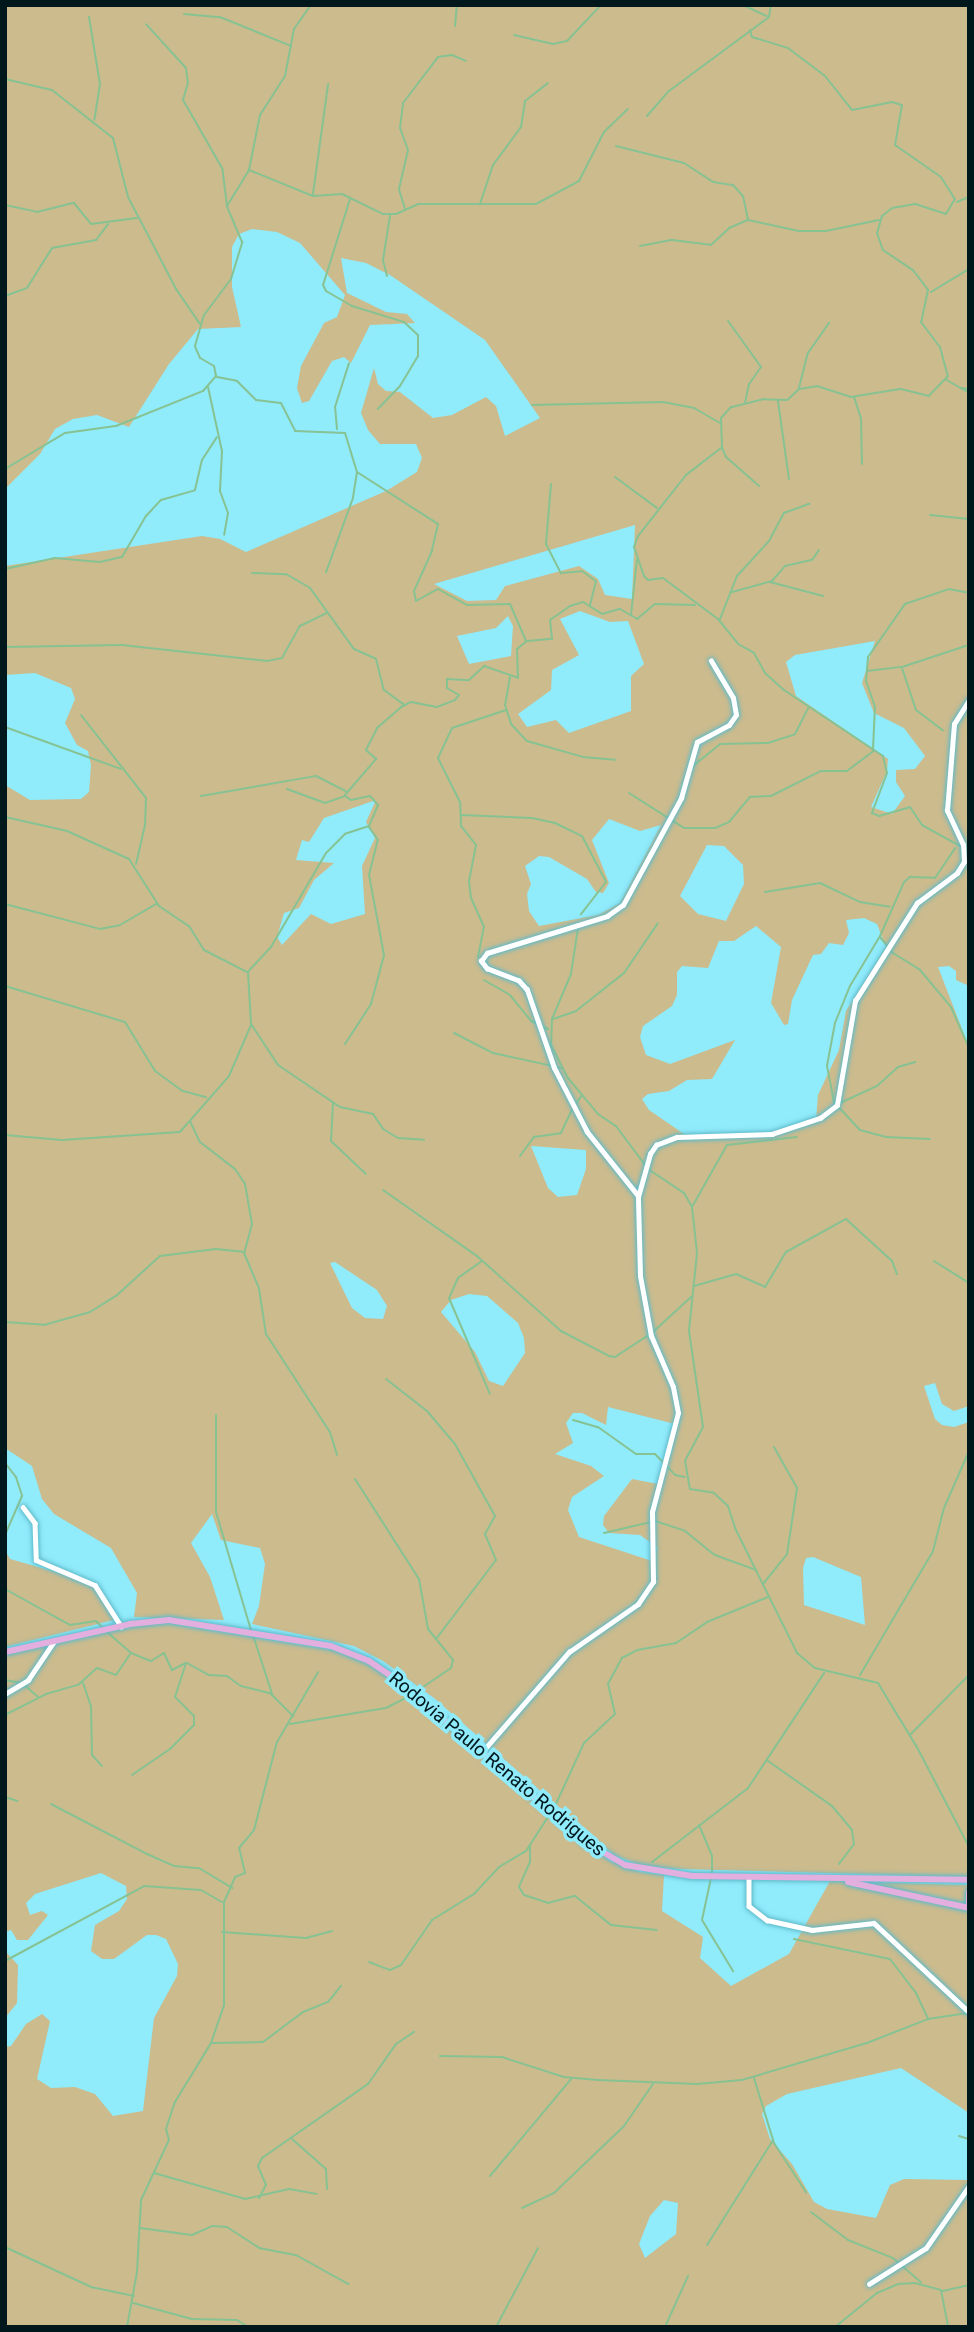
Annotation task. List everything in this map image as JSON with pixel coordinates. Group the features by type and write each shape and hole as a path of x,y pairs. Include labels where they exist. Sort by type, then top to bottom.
{"main road":[{"name":"Rodovia Paulo Renato Rodrigues","path":"5,1652 121,1626 187,1622 344,1649 403,1684 584,1841 616,1861 653,1873 829,1879 969,1880"},
{"name":"Rodovia Paulo Renato Rodrigues","path":"829,1879 969,1907"},
{"path":"969,1892 969,1907"}],"street":[{"path":"638,1197 587,1132 554,1069 527,990 519,981 487,969 481,961 487,953 607,916 623,905 681,798 697,742 729,724 736,715 733,698 711,661"},
{"path":"482,1752 569,1652 638,1604 653,1582 652,1513 678,1413 644,1305 638,1197 653,1148 670,1138 753,1138 832,1111 842,1087 855,1001 917,903 952,877 966,862 963,845 947,811 954,724 969,700"},
{"path":"23,1507 35,1523 36,1560 99,1587 121,1626"},
{"path":"5,1694 28,1681 53,1643"},
{"path":"749,1877 749,1906 767,1920 786,1928 812,1930 874,1923 969,2012"},
{"path":"869,2284 926,2248 969,2186"}],"shaded area":[{"path":"5,5 969,5 969,986 956,980 956,971 949,966 938,967 969,1047 969,1406 954,1411 942,1404 935,1383 924,1386 935,1419 942,1425 954,1427 969,1422 969,1877 679,1869 642,1866 614,1855 434,1698 383,1661 354,1646 252,1624 259,1606 265,1564 260,1548 221,1540 212,1514 191,1543 210,1577 224,1620 134,1617 137,1593 111,1548 54,1514 42,1499 32,1466 5,1448 5,785 30,800 81,799 89,792 91,765 88,751 77,745 65,723 75,699 71,688 35,673 5,675 5,566 202,536 220,539 246,552 386,491 417,472 422,458 416,444 380,444 368,430 361,413 374,368 378,384 386,391 400,392 433,418 452,415 486,397 496,406 505,436 540,418 485,340 390,275 366,263 341,258 347,293 386,312 407,314 415,323 370,325 351,363 344,357 332,361 309,401 302,403 297,388 301,366 324,323 337,317 345,295 300,243 277,232 252,229 239,234 232,247 232,287 241,327 198,329 169,364 129,427 97,415 73,419 55,429 40,454 5,489","holes":["635,525 632,599 605,595 598,579 579,566 505,586 496,600 467,601 434,584","580,611 610,622 628,621 644,664 631,676 631,711 569,733 556,720 527,727 518,714 551,690 552,670 579,655 560,619","508,616 513,626 511,656 469,664 457,636 496,628","875,641 862,683 874,713 904,728 925,756 915,769 896,770 896,782 905,796 892,814 871,807 887,771 888,759 796,696 786,662 795,655","376,800 366,822 375,838 362,866 365,914 331,924 311,914 282,945 277,937 284,913 299,908 314,880 334,863 296,860 302,840 309,842 324,818","609,819 640,831 661,825 620,903 598,915 539,926 529,911 527,894 531,884 525,866 539,856 549,857 587,879 596,892 603,893 609,883 592,840","707,845 724,846 743,865 744,884 726,921 698,914 680,896","864,918 877,924 886,947 846,1011 839,1050 818,1095 816,1120 753,1137 706,1136 684,1134 649,1110 642,1099 648,1094 669,1091 687,1080 712,1079 735,1040 670,1064 646,1055 640,1037 643,1026 672,1006 677,995 677,972 682,966 708,968 719,941 734,941 756,926 781,947 771,1003 784,1025 788,1024 792,1000 813,955 821,954 829,943 843,945 849,933 846,920","531,1146 586,1150 586,1169 577,1195 558,1197 548,1188","335,1262 377,1290 387,1306 383,1319 365,1318 352,1308 330,1263","469,1294 487,1296 518,1323 524,1338 525,1353 503,1386 489,1381 475,1352 441,1312 451,1300","608,1407 675,1424 672,1451 658,1484 632,1479 604,1516 603,1525 609,1533 640,1535 657,1547 655,1562 579,1537 568,1510 572,1497 604,1476 591,1466 555,1454 573,1443 566,1423 573,1413 582,1413 606,1425","813,1557 861,1577 865,1625 804,1605 803,1568 806,1558"]},
{"path":"5,1550 10,1559 94,1583 118,1619 5,1647"},
{"path":"155,1621 351,1653 379,1667 610,1861 640,1872 664,1875 662,1911 703,1937 700,1958 731,1986 789,1954 830,1881 969,1885 969,2113 901,2068 787,2094 766,2106 762,2114 770,2139 792,2164 814,2202 827,2209 876,2218 890,2185 904,2179 969,2180 969,2327 5,2327 5,2047 11,2046 26,2024 42,2014 50,2021 37,2079 51,2088 75,2087 95,2094 113,2116 143,2111 154,2018 177,1976 178,1964 166,1939 156,1935 147,1935 114,1959 102,1959 91,1951 95,1925 119,1911 127,1899 126,1886 101,1873 35,1894 26,1903 30,1915 42,1911 48,1915 28,1940 17,1940 11,1930 5,1932 5,1653","holes":["664,2200 678,2203 676,2234 645,2258 639,2244 650,2216"]},
{"path":"5,1951 18,1965 17,2003 5,2018"}],"waterway":[{"path":"227,206 249,170 260,115 285,76 294,29 311,5"},
{"path":"455,26 457,5"},
{"path":"514,35 553,44 567,41 601,5"},
{"path":"743,5 767,16"},
{"path":"647,116 669,91 769,17 771,5"},
{"path":"184,14 220,17 291,46"},
{"path":"89,17 100,84 94,120"},
{"path":"5,469 65,433 116,426 203,391 216,376 214,366 200,358 195,346 204,315 231,279 242,242 227,206 222,168 183,100 188,83 186,68 146,24"},
{"path":"750,30 752,37 788,48 825,76 852,110 892,102 902,105 895,145 941,177 955,199 946,214 915,204 892,208 882,216 877,233 883,250 913,270 928,290 921,322 940,347 948,376 929,396 900,389 851,397 818,386 799,389 787,400 764,399 731,407 721,418 722,448 726,457 759,486"},
{"path":"405,209 399,189 408,150 400,128 403,103 438,57 452,55 466,61"},
{"path":"5,79 52,90 113,138 128,197 176,289 200,324"},
{"path":"480,204 493,165 521,127 525,101 548,83"},
{"path":"313,194 328,84"},
{"path":"249,170 313,196 342,194 383,214 396,214 418,204 536,204 579,181 604,132 628,109"},
{"path":"616,146 684,163 713,182 733,185 743,196 748,219"},
{"path":"957,202 969,197"},
{"path":"350,199 323,285 326,291 352,306 404,322 418,335 418,356 400,386 378,409"},
{"path":"5,205 37,212 74,203 91,224 137,218"},
{"path":"387,276 383,260 390,216"},
{"path":"640,246 672,240 711,245 729,228 748,220 799,231 826,231 879,220"},
{"path":"5,296 27,288 52,248 96,240 108,224"},
{"path":"931,292 969,269"},
{"path":"728,321 761,367 749,384 745,403"},
{"path":"799,388 808,353 829,323"},
{"path":"337,429 335,407 349,363"},
{"path":"217,377 237,381 256,400 281,403 295,431 345,433 357,472 353,498 326,572"},
{"path":"945,379 969,393"},
{"path":"208,387 222,451 220,491 228,513 224,535"},
{"path":"961,388 969,389"},
{"path":"854,397 861,418 862,464"},
{"path":"778,401 789,479"},
{"path":"532,405 663,402 694,408 720,423"},
{"path":"5,569 55,558 100,562 122,557 146,516 161,500 195,490 202,460 217,437"},
{"path":"721,448 686,475 638,536 634,547 644,576 648,580 663,578 718,619 738,644 754,653 765,673 784,690 883,756 887,773 872,813 879,816 910,807 922,825 960,846"},
{"path":"357,472 438,524 432,551 414,591 416,601 438,589 467,605 510,604 526,641"},
{"path":"615,477 657,508"},
{"path":"551,484 546,544 561,573 582,571 596,581 590,605"},
{"path":"720,619 737,576 769,541 784,513 809,504"},
{"path":"930,515 969,519"},
{"path":"732,592 772,581 785,566 812,560 819,550"},
{"path":"631,615 637,559"},
{"path":"252,573 286,574 310,588 354,649 376,659 384,690 403,704"},
{"path":"770,582 823,596"},
{"path":"873,749 875,707 866,681 868,657 905,604 949,589 969,593"},
{"path":"345,795 376,759 366,750 377,728 401,707 411,702 437,707 455,700 459,695 447,688 447,679 469,680 484,666 518,678 517,649 527,641 552,639 550,620 570,606 583,602 602,614 620,609 637,619 655,604 695,605"},
{"path":"5,647 122,645 267,661 282,658 300,626 327,613"},
{"path":"867,671 905,666 969,645"},
{"path":"902,668 916,710 943,730"},
{"path":"510,677 505,705 511,724 527,741 583,757 615,760"},
{"path":"693,766 720,744 768,743 795,734 808,708"},
{"path":"478,957 484,927 471,898 469,881 476,845 461,826 460,802 438,758 452,728 506,710"},
{"path":"81,715 146,798 145,825 136,864"},
{"path":"5,727 121,769"},
{"path":"629,793 684,828 715,828 729,822 750,797 771,796 821,771 847,771 874,751"},
{"path":"201,796 316,776 346,791"},
{"path":"287,789 325,803 345,796 351,800 370,796 378,805 369,826 345,834 326,853 271,947 248,972 251,1024 278,1065 340,1107 373,1114 383,1129 398,1138 424,1140"},
{"path":"461,815 532,818 555,823 582,836 606,882 581,914"},
{"path":"5,817 67,831 129,859 159,906 189,926 204,950 247,972"},
{"path":"345,1044 371,1004 384,955 369,875 378,840 369,827"},
{"path":"930,1139 886,1137 860,1130 834,1102 827,1066 835,1023 850,986 880,936 904,882 910,877 935,878 955,848"},
{"path":"765,892 820,883 860,902 890,907"},
{"path":"5,904 100,929 120,925 156,904"},
{"path":"553,1019 576,1011 624,973 658,923"},
{"path":"578,928 571,974 552,1019 551,1045 568,1078 598,1114 616,1126 648,1169 684,1193 692,1207 697,1253 689,1331 703,1427 685,1461 690,1489 714,1493 728,1506 735,1528 797,1653 815,1668 878,1683 918,1749 969,1847"},
{"path":"880,937 893,953 920,970 951,1007 969,1048"},
{"path":"484,980 510,995 531,1021 548,1029"},
{"path":"5,986 125,1022 155,1071 183,1091 206,1097"},
{"path":"5,1135 62,1140 180,1132 229,1076 251,1025"},
{"path":"454,1033 493,1053 562,1068"},
{"path":"838,1104 877,1086 898,1067 915,1062"},
{"path":"575,1105 582,1095"},
{"path":"333,1103 331,1141 366,1174"},
{"path":"520,1156 534,1137 561,1133 572,1109"},
{"path":"190,1121 200,1142 235,1169 245,1184 252,1224 244,1253 259,1289 266,1334 330,1432 337,1455"},
{"path":"692,1207 727,1145 797,1137"},
{"path":"383,1190 477,1256 561,1331 609,1356 615,1357 653,1332 691,1297"},
{"path":"694,1286 736,1274 765,1287 786,1252 846,1219 892,1261 897,1274"},
{"path":"5,1322 44,1325 90,1312 116,1296 160,1256 216,1249 243,1252"},
{"path":"482,1261 458,1278 449,1298 490,1394"},
{"path":"934,1261 969,1283"},
{"path":"386,1379 427,1411 455,1444 495,1516 485,1534 496,1560 436,1639"},
{"path":"216,1415 216,1512 251,1630"},
{"path":"573,1420 598,1427 636,1454 655,1454 675,1475 685,1477"},
{"path":"763,1584 787,1554 797,1488 774,1447"},
{"path":"860,1675 933,1551 944,1508 969,1451"},
{"path":"5,1463 16,1477 22,1496 5,1535"},
{"path":"355,1479 419,1579 428,1629 453,1660 451,1668 417,1691"},
{"path":"604,1533 655,1521 685,1531 715,1555 756,1570"},
{"path":"5,1589 70,1625 96,1621 103,1628"},
{"path":"369,1962 390,1970 401,1965 432,1920 474,1894 499,1867 526,1851 555,1806 584,1743 615,1714 608,1684 622,1658 637,1650 676,1643 707,1622 768,1597"},
{"path":"107,1632 131,1653 151,1661 164,1653 172,1670 186,1663"},
{"path":"253,1635 272,1694"},
{"path":"5,1715 46,1694 78,1685 97,1668 116,1675 130,1654"},
{"path":"187,1663 209,1675 227,1676 241,1686 270,1693 293,1716"},
{"path":"132,1775 170,1749 194,1725 194,1716 175,1697 186,1664"},
{"path":"127,2327 137,2272 141,2200 169,2140 166,2129 175,2102 211,2043 224,2006 224,1902 235,1877 245,1873 239,1848 254,1830 277,1742 318,1672"},
{"path":"652,1862 748,1788 824,1673"},
{"path":"910,1735 969,1675"},
{"path":"5,1680 22,1683 38,1697"},
{"path":"83,1683 91,1706 92,1755 102,1766"},
{"path":"290,1724 386,1708 412,1695"},
{"path":"768,1761 832,1806 852,1830 854,1844 839,1864"},
{"path":"5,1797 17,1801"},
{"path":"51,1804 147,1854 174,1866 199,1868 232,1888"},
{"path":"699,1825 712,1856 712,1872"},
{"path":"530,1846 530,1862 519,1887 524,1895 548,1903 575,1896 611,1925 657,1930"},
{"path":"711,1878 702,1920 733,1971"},
{"path":"5,1961 144,1886 201,1890 222,1902"},
{"path":"222,1932 306,1938 332,1931"},
{"path":"794,1939 890,1959 916,1993 928,2019"},
{"path":"212,2043 263,2042 303,2012 328,2002 341,1986"},
{"path":"440,2056 502,2057 564,2077 697,2084 742,2080 867,2043 928,2019 968,2013"},
{"path":"259,2198 266,2185 258,2166 262,2158 368,2084 396,2044 414,2032"},
{"path":"490,2176 572,2078"},
{"path":"754,2078 774,2143 806,2192"},
{"path":"522,2208 554,2193 624,2126 653,2084"},
{"path":"959,2136 969,2139"},
{"path":"292,2139 326,2169 327,2189"},
{"path":"707,2245 773,2140"},
{"path":"154,2173 245,2199 289,2189 317,2194"},
{"path":"811,2212 848,2240 893,2258 921,2282"},
{"path":"140,2228 192,2235 212,2226 227,2227 259,2248 296,2255 348,2284"},
{"path":"5,2247 91,2287 134,2296"},
{"path":"496,2327 538,2248"},
{"path":"665,2327 688,2276"},
{"path":"835,2327 877,2293 898,2284 915,2283 941,2290 948,2327"},
{"path":"943,2291 969,2285"},
{"path":"133,2303 192,2319 237,2320 248,2327"}]}
